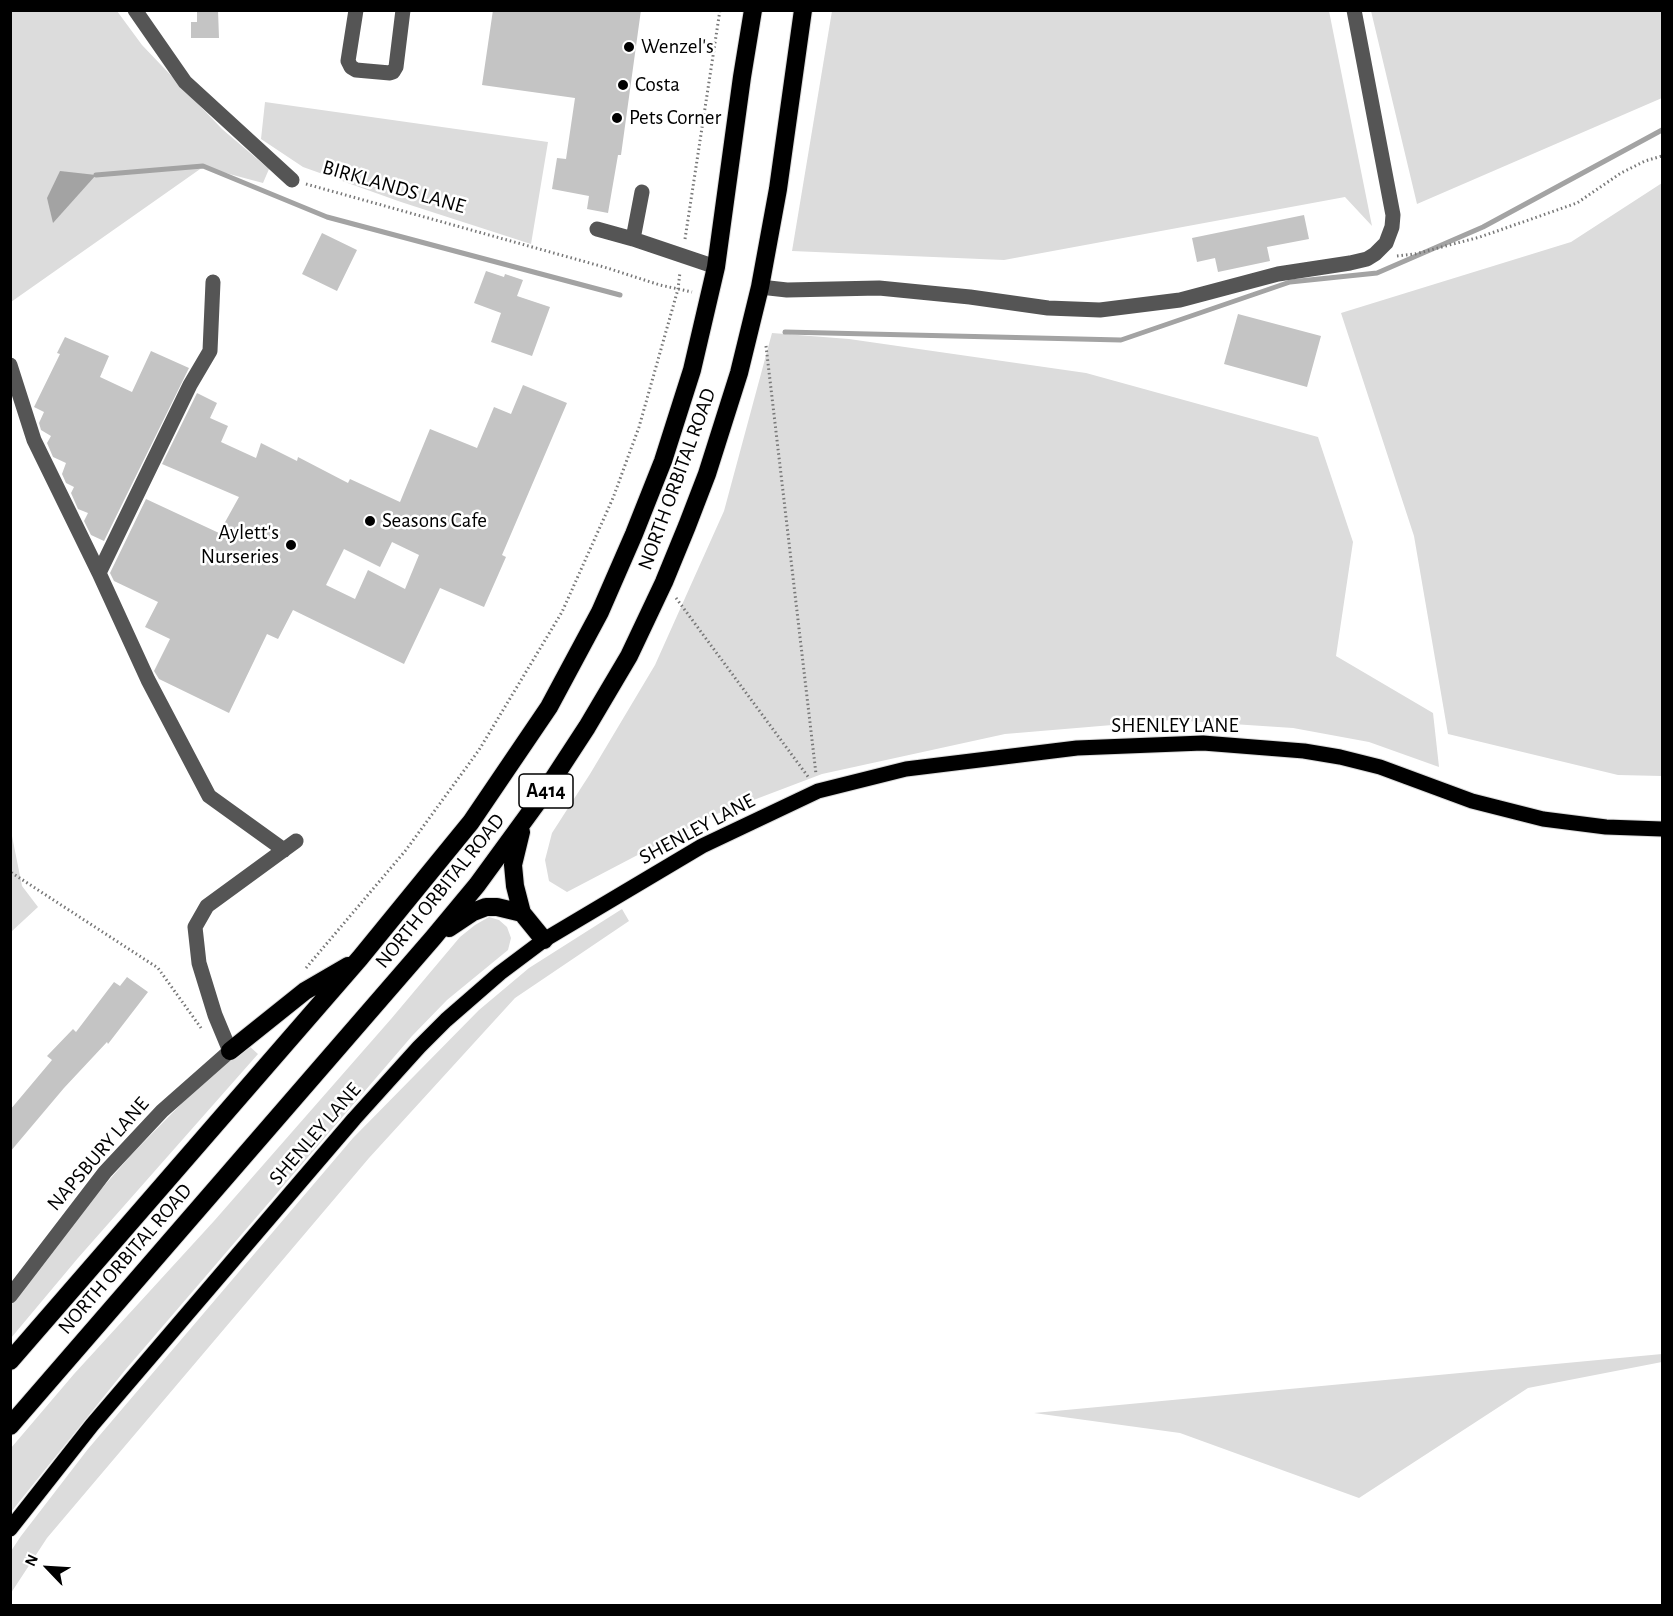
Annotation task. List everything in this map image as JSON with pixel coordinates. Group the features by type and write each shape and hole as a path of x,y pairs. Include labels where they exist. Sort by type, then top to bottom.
{"highway":[{"name":"NORTH ORBITAL ROAD","path":"10,1361 360,958 471,822 549,707 600,612 634,534 663,461 692,370 716,267 753,10"},
{"name":"NORTH ORBITAL ROAD","path":"10,1426 434,938 523,824 587,727 629,656 664,582 707,474 739,372 760,287 778,189 803,10"},
{"path":"523,824 513,865 514,886 522,913 544,940"},
{"path":"434,938 473,912 486,907 497,907 522,913"},
{"path":"230,1051 305,991 360,958"}],"main road":[{"name":"SHENLEY LANE","path":"10,1529 92,1425 354,1119 419,1047 501,973 544,940 702,846 818,791 906,769 1066,749 1203,743 1304,751 1340,757 1380,766 1472,801 1543,819 1606,827 1662,829"}],"street":[{"name":"BIRKLANDS LANE","path":"135,10 185,82 292,180"},
{"path":"356,10 348,61 351,67 356,70 390,73 396,67 403,10"},
{"path":"760,287 787,290 879,288 1048,308 1100,310 1180,300 1278,274 1367,259 1376,254 1386,243 1392,227 1393,215 1354,10"},
{"path":"633,238 642,192"},
{"path":"597,229 633,238 716,267"},
{"path":"99,573 190,385 210,351 213,282"},
{"path":"10,365 34,440 148,680 209,796 290,846 207,906 195,927 199,963 215,1015 230,1051"},
{"name":"NAPSBURY LANE","path":"10,1296 105,1172 162,1111 230,1051"}],"path":[{"path":"305,969 406,850 479,750 562,612 623,471 639,427 678,289 720,10"},
{"path":"1367,259 1415,254 1533,220 1577,203 1621,173 1662,156"},
{"name":"BIRKLANDS LANE","path":"292,180 709,296"},
{"path":"765,344 818,791"},
{"path":"664,582 818,791"},
{"path":"10,868 11,874 158,968 203,1030"}],"shaded area":[{"path":"10,11 117,11 142,45 222,129 269,169 263,183 203,167 11,302"},
{"path":"832,11 1329,11 1372,226 1345,197 1004,260 792,251"},
{"path":"1371,11 1662,11 1662,98 1417,204"},
{"path":"265,102 548,142 531,244 401,202 303,167 261,139"},
{"path":"60,171 96,175 53,223 47,198"},
{"path":"1662,183 1662,776 1618,775 1448,734 1414,536 1341,313 1571,242"},
{"path":"772,333 849,339 1086,373 1318,437 1353,542 1336,656 1433,713 1439,767 1369,742 1293,728 1172,720 1005,734 822,774 714,815 567,892 549,881 545,860 552,833 655,665 724,511"},
{"path":"10,826 22,886 38,907 11,932"},
{"path":"622,909 629,921 515,998 369,1158 47,1538 11,1593 11,1551 21,1536 88,1449 353,1138 479,1010 529,968"},
{"path":"489,917 499,920 507,927 511,938 508,950 447,1000 412,1036 126,1369 11,1512 11,1448 74,1374 214,1221 460,937"},
{"path":"248,1045 258,1054 78,1258 11,1338 10,1306 75,1219 132,1154 191,1094"},
{"path":"1662,1354 1662,1362 1528,1388 1359,1498 1180,1433 1034,1413"}],"building":[{"path":"197,10 218,10 219,38 191,38 191,22 197,22"},
{"path":"493,10 641,10 621,155 618,155 608,213 587,209 589,196 552,189 557,158 566,159 575,98 482,85"},
{"path":"1304,215 1309,239 1267,247 1270,261 1218,272 1215,258 1197,262 1192,238"},
{"path":"322,233 357,250 337,291 302,274"},
{"path":"486,271 523,280 517,296 550,307 532,356 491,342 501,313 474,303"},
{"path":"1238,314 1321,336 1307,387 1224,364"},
{"path":"65,337 109,356 100,377 132,392 151,351 189,368 104,541 91,535 84,521 88,513 78,509 71,493 74,487 66,483 62,474 66,463 53,457 47,443 51,436 41,430 39,423 44,412 34,407 60,354 57,353"},
{"path":"523,385 567,403 502,555 506,557 484,607 440,588 404,664 293,610 278,639 267,634 229,713 159,679 154,671 170,639 145,627 158,602 114,581 110,573 146,499 219,533 239,497 162,464 197,393 217,403 210,418 228,426 221,442 256,458 261,443 297,461 298,457 348,483 350,479 400,502 430,429 477,448 494,407 511,414","holes":["392,542 419,555 405,589 368,570 355,599 326,585 344,549 380,567"]},
{"path":"127,977 148,992 108,1044 107,1042 64,1088 10,1152 10,1110 52,1060 47,1056 73,1029 76,1032 114,982 120,986"}],"waterway":[{"path":"785,332 1121,340 1290,282 1377,273 1483,227 1662,130"},
{"path":"96,175 203,166 327,217 620,295"}],"place":[{"name":"Wenzel's","path":"629,47"},
{"name":"Costa","path":"623,85"},
{"name":"Pets Corner","path":"617,118"},
{"name":"Seasons Cafe","path":"370,521"},
{"name":"Aylett's Nurseries","path":"291,545"}]}
